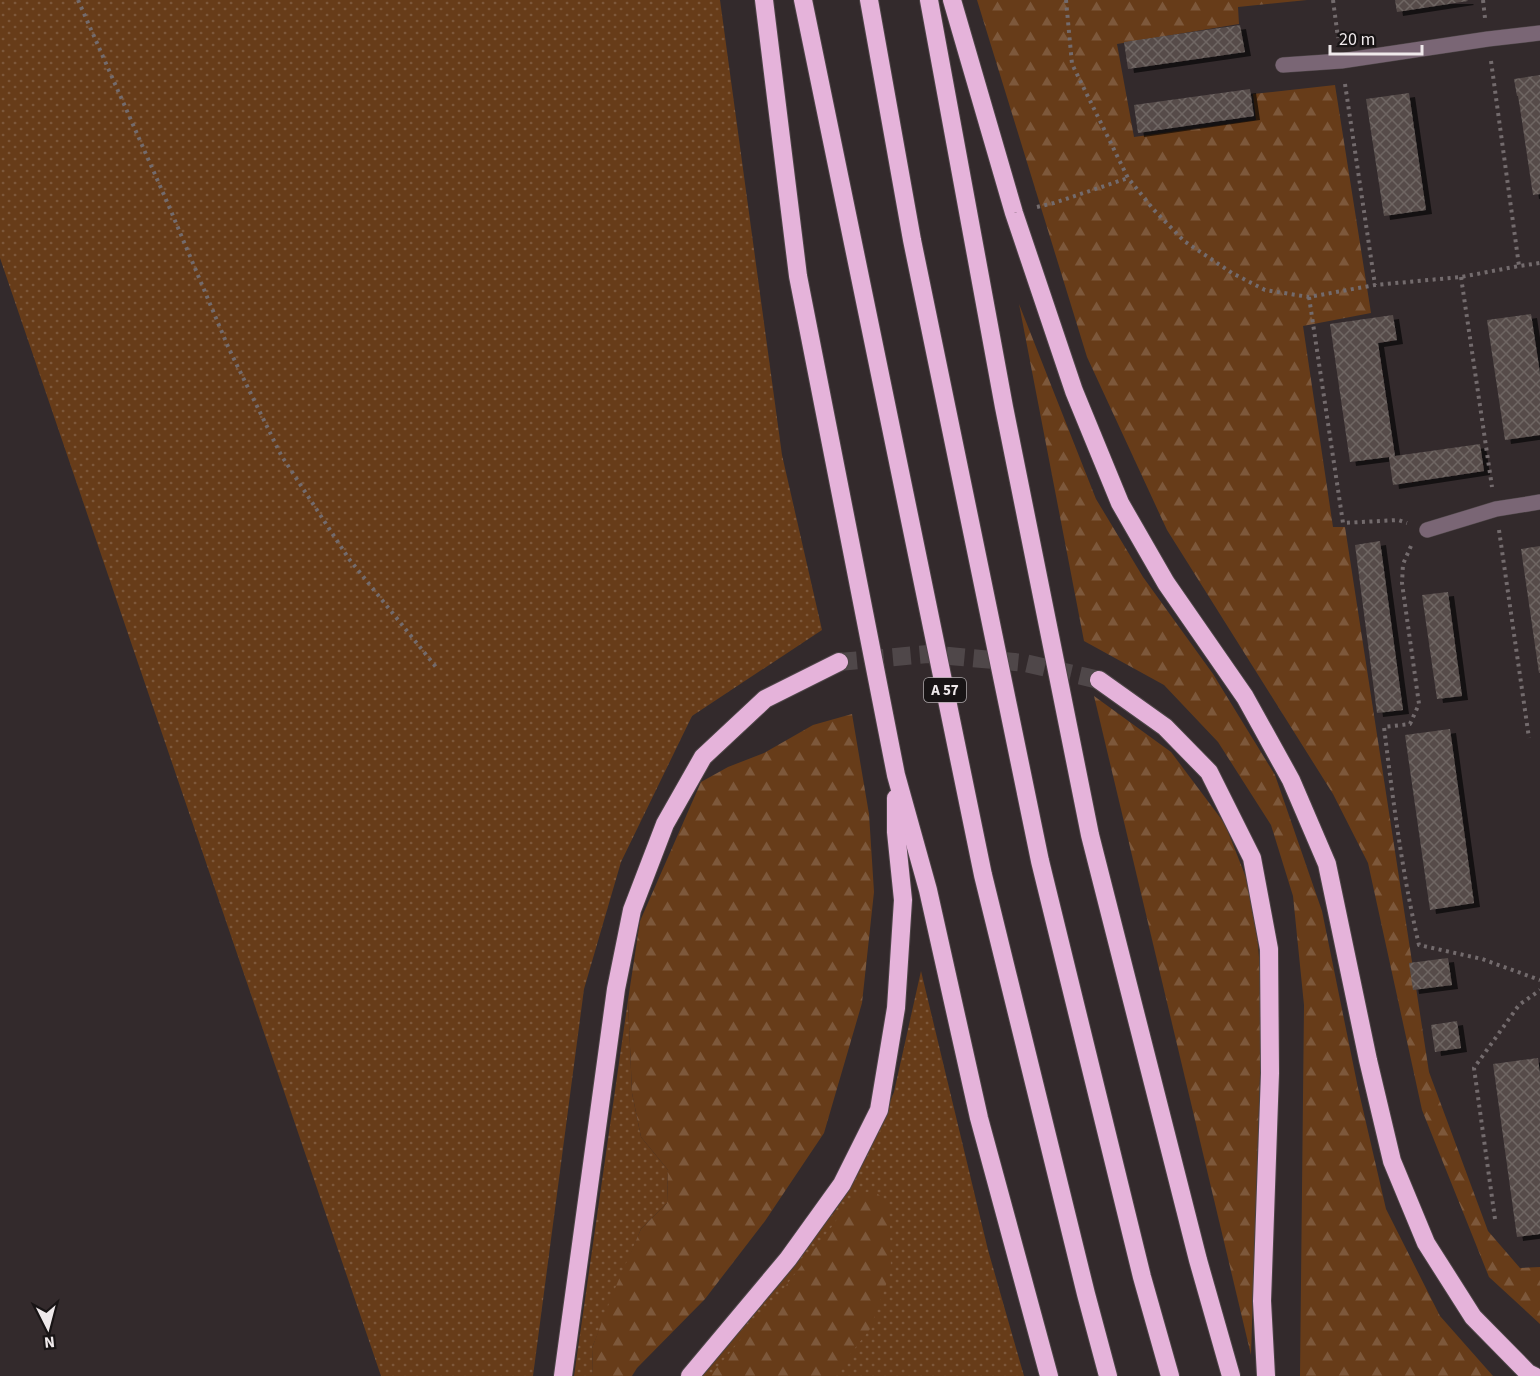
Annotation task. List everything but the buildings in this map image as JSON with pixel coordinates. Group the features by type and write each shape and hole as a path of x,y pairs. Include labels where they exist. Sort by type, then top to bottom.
{"highway":[{"path":"764,0 798,276 896,775 928,890 979,1118 1049,1376"},
{"name":"A 57","path":"803,0 983,875 1108,1376"},
{"path":"869,0 912,240 1040,861 1142,1277 1170,1376"},
{"path":"928,0 1002,396 1090,835 1198,1260 1231,1376"},
{"path":"952,0 1014,213 1074,391 1120,503 1166,583 1245,697 1291,780 1327,864 1368,1060 1392,1161 1426,1243 1473,1317 1528,1373 1534,1376"},
{"path":"563,1376 616,989 632,910 665,824 703,757 765,699 839,662"},
{"path":"1099,680 1165,727 1209,772 1252,858 1269,949 1270,1073 1262,1301 1266,1376"},
{"path":"690,1376 788,1259 842,1184 879,1110 896,1008 903,900 896,832 896,775"}],"street":[{"path":"1283,65 1341,60 1540,33"},
{"path":"1427,530 1496,509 1540,502"}],"path":[{"path":"78,0 164,194 229,349 281,455 349,559 436,667"},
{"path":"1066,0 1072,64 1128,178 1154,210 1184,241 1232,273 1265,290 1309,297 1375,285 1461,277 1540,263"},
{"path":"1334,0 1375,285"},
{"path":"1488,39 1519,266"},
{"path":"1054,203 1128,178"},
{"path":"1461,277 1529,738"},
{"path":"1309,297 1343,523 1398,520 1427,530 1409,547 1403,564 1402,583 1419,704 1410,724 1384,727 1410,908 1419,945 1482,959 1540,980"},
{"path":"1495,1219 1474,1068 1519,1005 1540,990"}],"green space":[{"path":"0,0 720,0 782,455 822,630 692,716 621,862 584,989 533,1376 381,1376 0,258"},
{"path":"977,0 1307,0 1238,7 1239,24 1117,44 1134,137 1256,120 1253,94 1335,85 1371,313 1303,326 1333,527 1345,527 1429,1072 1488,1231 1520,1268 1540,1267 1540,1324 1489,1277 1422,1110 1368,863 1333,794 1167,530 1087,357"},
{"path":"1019,304 1096,499 1143,577 1213,674 1275,775 1322,911 1358,1088 1386,1209 1440,1316 1493,1376 1300,1376 1304,1005 1293,896 1271,825 1218,742 1164,685 1084,641"},
{"path":"1094,696 1171,752 1225,824 1254,898 1260,969 1260,1076 1251,1355"},
{"path":"852,714 869,814 874,892 862,1003 824,1133 765,1221 705,1299 637,1368 632,1376 593,1376 592,1348 613,1293 641,1229 667,1203 668,1170 641,1137 632,1093 628,1000 640,921 701,782 728,767 764,753 813,725"},
{"path":"921,971 988,1250 1024,1376 697,1376 776,1286 835,1211 866,1158 894,1092"},
{"path":"628,1000 632,1093 641,1137 668,1170 667,1203 641,1229 592,1348 593,1376 574,1376"},
{"path":"874,1190 887,1203 891,1271 870,1329 833,1376 710,1376 784,1288 852,1197"}],"tunnel":[{"path":"839,662 928,654 1025,663 1099,680"}]}
